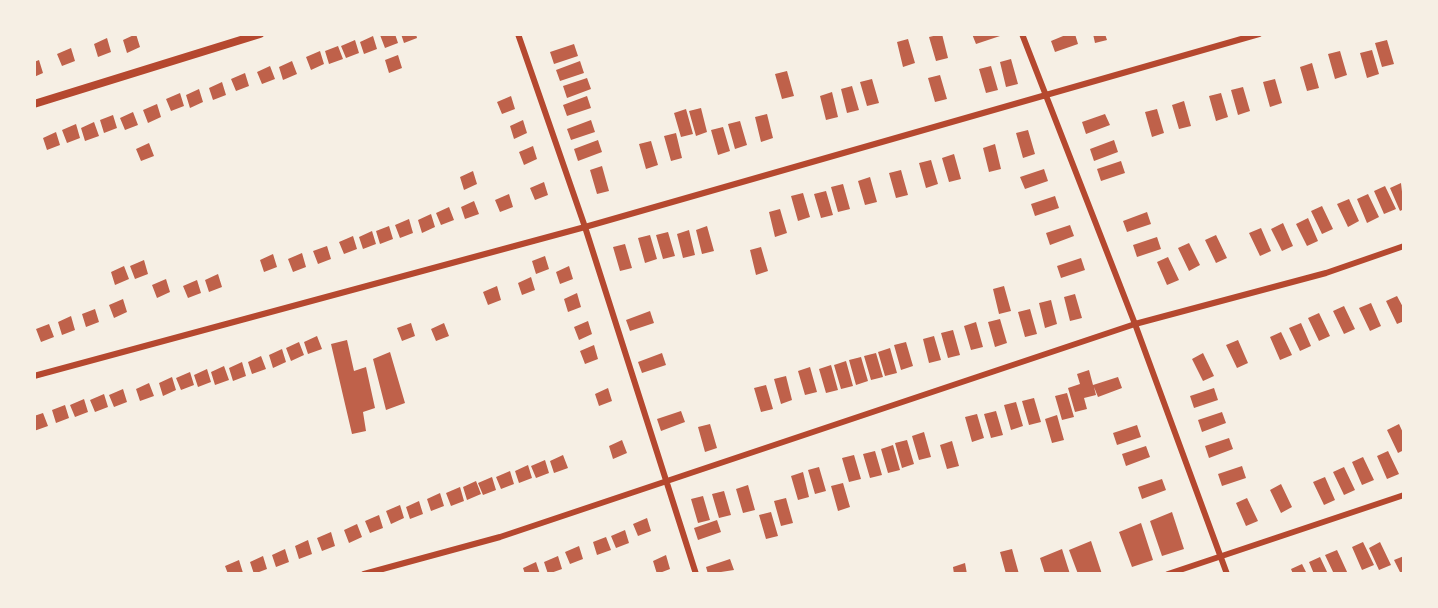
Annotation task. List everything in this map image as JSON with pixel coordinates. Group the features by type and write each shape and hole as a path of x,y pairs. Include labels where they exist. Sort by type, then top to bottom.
{"street":[{"path":"34,104 260,34"},
{"path":"518,34 585,227 696,573"},
{"path":"1022,34 1135,324 1227,573"},
{"path":"34,376 585,227 1259,34"},
{"path":"364,573 501,537 665,479 1135,324 1326,273 1404,246"},
{"path":"1168,573 1404,495"}],"building":[{"path":"136,34 140,47 127,53 123,40"},
{"path":"395,34 398,43 385,48 380,35"},
{"path":"401,34 416,34 417,38 404,43"},
{"path":"942,34 948,58 936,61 929,37"},
{"path":"972,34 1003,34 1003,35 976,44"},
{"path":"1068,34 1075,34 1078,44 1055,52 1051,41"},
{"path":"1093,34 1105,34 1107,40 1095,43"},
{"path":"373,36 377,49 364,54 360,42"},
{"path":"107,38 111,52 98,57 94,44"},
{"path":"908,39 915,63 903,67 897,42"},
{"path":"355,40 359,53 346,58 341,46"},
{"path":"1387,40 1394,64 1382,67 1375,43"},
{"path":"574,44 578,56 554,64 550,52"},
{"path":"338,46 343,59 329,64 325,51"},
{"path":"71,48 75,61 62,66 57,54"},
{"path":"1372,50 1379,74 1367,78 1360,53"},
{"path":"320,51 324,64 311,70 306,57"},
{"path":"1340,51 1347,75 1335,79 1328,54"},
{"path":"398,55 402,68 389,73 385,60"},
{"path":"1011,59 1018,84 1006,87 1000,62"},
{"path":"39,60 43,73 34,77 34,62"},
{"path":"292,61 297,74 283,80 279,67"},
{"path":"580,61 584,73 560,81 556,70"},
{"path":"1312,63 1319,88 1307,91 1300,67"},
{"path":"270,66 275,79 262,84 257,72"},
{"path":"991,66 998,90 986,93 979,69"},
{"path":"787,71 794,96 782,99 775,74"},
{"path":"245,73 249,86 236,91 231,79"},
{"path":"940,75 947,99 935,102 928,78"},
{"path":"587,78 591,89 567,98 563,86"},
{"path":"872,79 879,103 867,106 860,82"},
{"path":"1275,79 1282,103 1270,107 1263,82"},
{"path":"222,82 226,95 213,100 209,88"},
{"path":"852,86 859,110 847,113 841,89"},
{"path":"1243,87 1250,111 1238,115 1231,90"},
{"path":"199,89 203,102 190,108 186,95"},
{"path":"832,92 838,117 826,120 820,96"},
{"path":"180,93 184,106 171,111 166,99"},
{"path":"1221,93 1228,117 1216,121 1209,96"},
{"path":"511,96 515,109 502,114 497,102"},
{"path":"587,96 591,108 567,116 563,105"},
{"path":"1184,101 1191,126 1179,129 1172,105"},
{"path":"157,104 161,117 148,123 143,110"},
{"path":"701,108 707,132 696,136 689,111"},
{"path":"686,109 693,134 681,137 674,113"},
{"path":"1157,109 1164,133 1152,137 1145,112"},
{"path":"133,112 138,125 125,130 120,118"},
{"path":"767,114 773,138 761,142 755,117"},
{"path":"1105,114 1110,125 1086,134 1082,122"},
{"path":"113,115 117,128 104,133 100,120"},
{"path":"523,120 527,133 514,139 510,126"},
{"path":"591,120 595,132 571,140 567,129"},
{"path":"740,121 747,145 735,149 728,124"},
{"path":"94,122 99,136 85,141 81,128"},
{"path":"76,124 80,138 67,143 62,130"},
{"path":"723,127 730,151 718,155 711,130"},
{"path":"1028,130 1035,154 1023,158 1016,133"},
{"path":"56,132 60,145 47,150 43,138"},
{"path":"676,133 682,158 671,161 664,136"},
{"path":"598,140 602,152 578,161 574,149"},
{"path":"1114,140 1118,152 1094,161 1090,149"},
{"path":"651,141 658,165 646,169 639,144"},
{"path":"149,143 154,156 141,161 136,149"},
{"path":"995,144 1001,169 989,172 983,148"},
{"path":"533,146 537,159 524,165 519,152"},
{"path":"954,154 961,179 949,182 942,158"},
{"path":"931,160 938,184 926,188 919,163"},
{"path":"1121,161 1125,173 1101,181 1097,169"},
{"path":"602,166 609,191 597,194 590,170"},
{"path":"1044,169 1048,181 1025,189 1020,177"},
{"path":"901,170 908,195 896,198 889,173"},
{"path":"473,171 477,184 464,190 460,177"},
{"path":"870,177 877,202 865,205 858,181"},
{"path":"544,182 548,195 535,200 530,188"},
{"path":"1401,183 1404,209 1400,211 1390,188"},
{"path":"843,184 850,209 838,212 831,187"},
{"path":"1385,186 1396,209 1384,214 1374,191"},
{"path":"826,191 833,215 821,218 814,194"},
{"path":"803,193 810,217 798,221 791,196"},
{"path":"509,194 513,207 500,212 495,200"},
{"path":"1368,194 1379,217 1367,223 1357,199"},
{"path":"1055,196 1059,208 1035,216 1031,204"},
{"path":"1349,199 1359,221 1348,227 1337,204"},
{"path":"474,201 479,214 465,219 461,207"},
{"path":"1322,206 1333,229 1322,234 1311,211"},
{"path":"449,207 454,220 441,225 436,213"},
{"path":"780,209 787,233 775,237 769,212"},
{"path":"1147,212 1151,224 1127,232 1123,221"},
{"path":"431,214 435,227 422,233 418,220"},
{"path":"1308,218 1318,241 1307,246 1296,224"},
{"path":"409,219 413,233 400,238 395,225"},
{"path":"1283,223 1293,246 1282,251 1271,229"},
{"path":"1070,225 1074,236 1050,245 1046,233"},
{"path":"389,226 393,239 380,244 376,231"},
{"path":"707,226 714,251 702,254 696,230"},
{"path":"1261,228 1271,251 1260,256 1249,233"},
{"path":"689,230 695,255 683,258 677,234"},
{"path":"372,231 376,244 363,249 359,237"},
{"path":"668,232 675,256 663,259 656,235"},
{"path":"650,235 657,259 645,263 638,238"},
{"path":"1216,235 1227,258 1216,263 1205,240"},
{"path":"353,236 357,249 344,254 339,242"},
{"path":"1157,237 1161,249 1137,257 1133,245"},
{"path":"1189,243 1200,265 1189,271 1178,248"},
{"path":"625,244 632,268 620,271 613,247"},
{"path":"327,246 331,259 318,264 313,251"},
{"path":"761,247 768,271 756,275 750,250"},
{"path":"302,253 306,267 293,272 288,259"},
{"path":"273,254 277,267 264,272 260,260"},
{"path":"545,256 549,269 536,274 532,261"},
{"path":"1168,257 1179,280 1167,285 1157,262"},
{"path":"1081,258 1085,270 1061,278 1057,266"},
{"path":"144,260 148,274 135,279 130,266"},
{"path":"124,266 129,279 115,285 111,272"},
{"path":"569,266 573,279 560,284 556,272"},
{"path":"218,274 222,287 209,292 205,280"},
{"path":"531,277 535,290 522,295 518,283"},
{"path":"166,279 170,292 157,298 152,285"},
{"path":"197,280 201,293 188,298 183,286"},
{"path":"497,286 501,300 488,305 483,292"},
{"path":"1004,286 1011,311 999,314 993,289"},
{"path":"577,293 581,307 568,312 564,299"},
{"path":"1075,294 1082,318 1070,321 1064,297"},
{"path":"1397,296 1404,309 1404,321 1397,324 1386,301"},
{"path":"123,299 127,312 114,318 109,305"},
{"path":"1051,300 1057,324 1045,328 1039,303"},
{"path":"1371,303 1381,326 1370,331 1359,308"},
{"path":"1344,306 1355,329 1344,334 1333,311"},
{"path":"95,309 99,322 86,327 82,314"},
{"path":"1030,309 1037,334 1025,337 1018,312"},
{"path":"650,311 654,323 630,331 626,320"},
{"path":"1319,313 1330,336 1319,341 1308,318"},
{"path":"71,316 75,330 62,335 58,322"},
{"path":"1000,319 1007,343 995,347 988,322"},
{"path":"588,321 592,334 579,340 574,327"},
{"path":"976,322 983,347 971,350 964,326"},
{"path":"411,323 415,336 402,341 397,328"},
{"path":"444,323 449,336 436,341 431,329"},
{"path":"1301,323 1311,346 1300,351 1289,328"},
{"path":"49,324 54,337 41,342 36,329"},
{"path":"953,330 960,355 948,358 941,333"},
{"path":"1281,332 1292,355 1280,360 1270,337"},
{"path":"317,336 322,349 308,354 304,342"},
{"path":"934,336 941,360 929,363 923,339"},
{"path":"347,340 354,371 366,367 375,408 363,412 366,431 352,434 331,344"},
{"path":"1238,340 1248,363 1237,368 1226,345"},
{"path":"299,342 304,355 291,361 286,348"},
{"path":"906,342 913,366 901,370 894,345"},
{"path":"594,345 598,359 585,364 580,351"},
{"path":"890,348 897,373 885,376 878,352"},
{"path":"282,349 286,362 273,368 269,355"},
{"path":"390,352 405,403 386,410 373,359"},
{"path":"662,353 666,365 642,373 638,362"},
{"path":"876,353 883,377 871,380 864,356"},
{"path":"1203,353 1214,376 1203,381 1192,359"},
{"path":"261,356 266,369 252,374 248,362"},
{"path":"861,357 868,381 856,385 849,360"},
{"path":"846,361 853,386 841,389 834,365"},
{"path":"242,362 246,376 233,381 229,368"},
{"path":"831,365 838,390 826,393 819,369"},
{"path":"224,366 229,380 215,385 211,372"},
{"path":"810,367 817,392 805,395 798,371"},
{"path":"207,369 211,382 198,387 194,375"},
{"path":"1089,370 1093,385 1118,377 1122,388 1098,397 1094,387 1096,395 1084,398 1087,409 1075,412 1068,388 1080,384 1077,374"},
{"path":"190,372 194,385 181,390 176,378"},
{"path":"786,376 792,400 781,404 774,379"},
{"path":"172,377 176,390 163,396 159,383"},
{"path":"149,383 154,396 140,401 136,389"},
{"path":"766,385 773,409 761,412 754,388"},
{"path":"608,388 612,401 599,406 595,394"},
{"path":"1214,388 1218,400 1194,408 1190,396"},
{"path":"123,389 127,402 114,407 109,395"},
{"path":"1067,393 1074,417 1062,420 1055,396"},
{"path":"104,394 108,407 95,412 90,400"},
{"path":"1034,398 1041,422 1029,425 1022,401"},
{"path":"84,399 88,412 75,417 70,405"},
{"path":"1016,402 1023,426 1011,430 1004,405"},
{"path":"65,405 69,418 56,423 52,410"},
{"path":"681,411 685,422 661,431 657,419"},
{"path":"996,411 1003,435 991,438 984,414"},
{"path":"1222,412 1226,423 1202,432 1198,420"},
{"path":"43,413 48,426 34,431 34,416"},
{"path":"977,414 984,438 972,442 965,417"},
{"path":"1057,415 1064,440 1052,443 1045,419"},
{"path":"710,424 717,448 705,452 698,427"},
{"path":"1399,424 1404,435 1404,450 1398,453 1387,430"},
{"path":"1137,425 1141,437 1117,445 1113,433"},
{"path":"924,432 931,457 919,460 912,436"},
{"path":"1229,438 1233,449 1209,458 1205,446"},
{"path":"622,440 627,453 613,459 609,446"},
{"path":"907,440 914,464 902,468 895,443"},
{"path":"952,441 959,466 947,469 940,445"},
{"path":"893,445 900,470 888,473 881,449"},
{"path":"1146,446 1150,457 1126,466 1122,454"},
{"path":"875,451 882,475 870,478 863,454"},
{"path":"1388,451 1399,474 1387,479 1377,456"},
{"path":"563,455 568,468 554,473 550,461"},
{"path":"854,455 861,479 849,482 842,458"},
{"path":"1363,457 1374,480 1362,485 1352,462"},
{"path":"545,460 549,473 536,478 531,466"},
{"path":"528,465 532,478 519,483 515,471"},
{"path":"1242,466 1246,478 1222,486 1218,474"},
{"path":"819,467 826,491 815,494 808,470"},
{"path":"1344,467 1355,490 1344,495 1333,472"},
{"path":"510,471 514,484 501,489 496,477"},
{"path":"803,472 809,497 798,500 791,476"},
{"path":"492,477 496,490 483,495 478,483"},
{"path":"1325,477 1335,500 1324,505 1313,482"},
{"path":"1162,479 1166,490 1142,499 1138,487"},
{"path":"476,481 481,494 467,500 463,487"},
{"path":"843,483 850,507 838,511 831,486"},
{"path":"1281,484 1292,507 1281,513 1270,490"},
{"path":"748,485 755,510 743,513 736,489"},
{"path":"460,487 464,501 451,506 446,493"},
{"path":"724,491 731,515 719,518 712,494"},
{"path":"440,493 444,506 431,511 427,499"},
{"path":"703,496 710,520 698,523 691,499"},
{"path":"786,498 793,523 781,526 774,501"},
{"path":"1247,498 1258,521 1246,526 1236,503"},
{"path":"419,501 423,514 410,519 406,507"},
{"path":"400,505 404,518 391,524 386,511"},
{"path":"771,512 778,536 766,539 759,515"},
{"path":"1172,512 1184,549 1162,556 1150,521"},
{"path":"379,515 383,528 370,533 365,521"},
{"path":"647,518 651,531 638,536 633,524"},
{"path":"717,520 721,532 698,540 694,528"},
{"path":"1141,523 1153,560 1132,567 1119,532"},
{"path":"357,524 362,537 349,543 344,530"},
{"path":"625,530 629,543 616,548 611,536"},
{"path":"331,532 335,546 322,551 317,538"},
{"path":"606,537 611,550 597,555 593,542"},
{"path":"308,540 312,554 299,559 295,546"},
{"path":"1091,541 1102,574 1078,574 1069,550"},
{"path":"1363,542 1374,565 1362,570 1352,547"},
{"path":"1380,542 1391,565 1379,570 1369,548"},
{"path":"579,546 583,559 570,564 565,552"},
{"path":"285,549 289,562 276,567 272,555"},
{"path":"1012,549 1019,574 1006,574 1000,552"},
{"path":"1062,549 1070,574 1045,574 1040,558"},
{"path":"1337,550 1348,574 1334,574 1325,555"},
{"path":"666,555 670,569 657,574 653,561"},
{"path":"263,556 267,569 254,574 250,562"},
{"path":"558,556 562,569 548,574 544,562"},
{"path":"1404,556 1404,574 1401,574 1394,560"},
{"path":"1320,557 1328,574 1314,574 1309,562"},
{"path":"730,559 734,570 708,574 706,567"},
{"path":"239,560 243,573 228,574 225,566"},
{"path":"536,562 540,574 525,574 523,568"},
{"path":"965,563 967,574 954,574 953,567"},
{"path":"1302,564 1307,574 1293,574 1291,569"}]}
